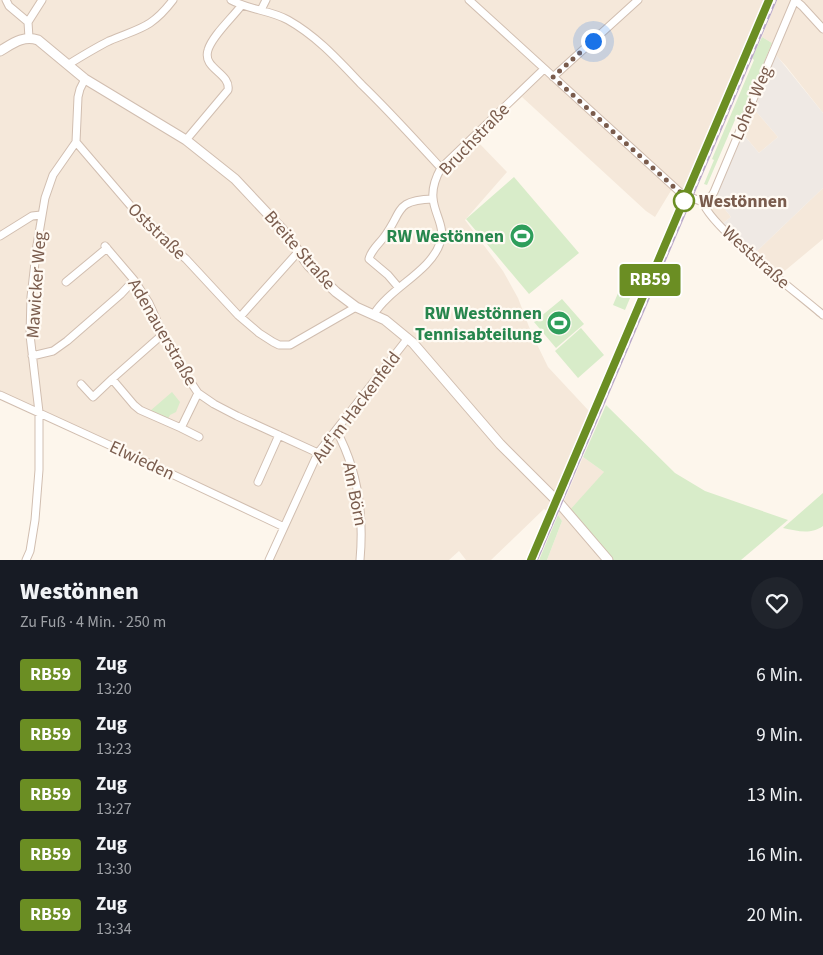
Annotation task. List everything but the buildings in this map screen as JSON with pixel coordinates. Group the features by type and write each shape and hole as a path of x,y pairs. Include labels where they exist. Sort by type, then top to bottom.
{"street":[{"path":"6,0 28,22"},
{"path":"0,51 17,41 29,38 28,22 42,0"},
{"path":"69,64 109,42 135,32 151,23 158,18 173,0"},
{"path":"231,0 241,6 272,13 292,23 314,38 330,51 376,98 441,168"},
{"path":"261,10 266,0"},
{"path":"553,77 638,0"},
{"path":"795,0 823,30"},
{"name":"Loher Weg","path":"703,202 714,192 795,0"},
{"path":"474,1 544,69 682,194 703,202"},
{"path":"186,140 228,90 228,82 208,61 207,51 213,40 241,6"},
{"name":"Breite Straße","path":"29,38 38,40 85,79 186,140 241,185 282,228 309,266 327,284 356,307 385,320 408,338 500,444 560,504 608,560"},
{"name":"Bruchstraße","path":"374,314 381,303 400,288 436,252 442,235 433,199 435,180 441,168 544,69"},
{"path":"76,142 78,98 85,79"},
{"name":"Mawicker Weg","path":"26,560 30,551 36,520 39,470 39,412 30,335 31,304 41,215 53,175 76,142"},
{"name":"Oststraße","path":"76,142 148,226 186,259 240,317 273,342 284,346 290,344 356,307"},
{"path":"400,288 369,259 370,254 386,234 402,207 414,201 433,199"},
{"name":"Weststraße","path":"703,202 708,212 743,248 823,315"},
{"path":"0,236 32,216 41,215"},
{"name":"Adenauerstraße","path":"66,282 106,247 134,280 184,372 198,393 222,408 318,453"},
{"path":"240,317 299,252"},
{"path":"32,356 53,351 67,341 121,294 134,280"},
{"path":"81,384 92,397 163,334"},
{"name":"Auf'm Hackenfeld","path":"269,560 318,453 408,338"},
{"path":"112,379 140,410 199,437"},
{"path":"180,428 198,393"},
{"name":"Elwieden","path":"0,395 284,527"},
{"name":"Am Börn","path":"336,430 352,464 358,492 362,534 360,560"},
{"path":"258,482 279,435"}],"shaded area":[{"path":"0,0 765,0 685,192 675,184 655,217 646,211 522,97 476,140 507,172 465,220 503,271 518,298 531,332 548,367 589,411 547,511 544,509 491,560 466,560 459,551 449,560 270,560 285,527 0,392"},
{"path":"777,0 823,0 823,113 770,49 772,43 762,37"},
{"path":"776,55 823,113 823,188 755,253 722,224 731,217 716,198 743,134 759,153 778,137 754,109"},
{"path":"754,109 778,137 759,153 743,134"},
{"path":"823,188 823,239 781,274 755,253"},
{"path":"716,198 731,217 722,224 710,211"},
{"path":"583,457 604,472 606,560 547,560 562,521 558,515"}],"green space":[{"path":"762,37 772,43 740,121 735,120 707,185 704,184 714,160 712,159"},
{"name":"RW Westönnen","path":"514,177 579,253 529,294 466,219"},
{"path":"621,286 633,291 625,310 613,305"},
{"name":"RW Westönnen Tennisabteilung","path":"562,299 584,324 556,348 534,322"},
{"path":"581,328 604,355 578,378 555,351"},
{"path":"172,392 180,402 176,412 170,415 168,419 150,411"},
{"path":"606,405 675,473 705,491 788,520 741,560 612,560 569,511 604,472 583,457"},
{"path":"823,493 823,526 814,531 783,528"},
{"path":"558,515 562,521 547,560 539,560"}],"railway":[{"path":"536,560 775,0"}],"train":[{"name":"RB59","path":"531,560 769,0"}],"place":[{"name":"Westönnen","path":"684,201"},
{"name":"RW Westönnen","path":"522,236"},
{"name":"RW Westönnen Tennisabteilung","path":"559,323"}],"route":[{"path":"593,41 553,77 686,196 684,201"}]}
